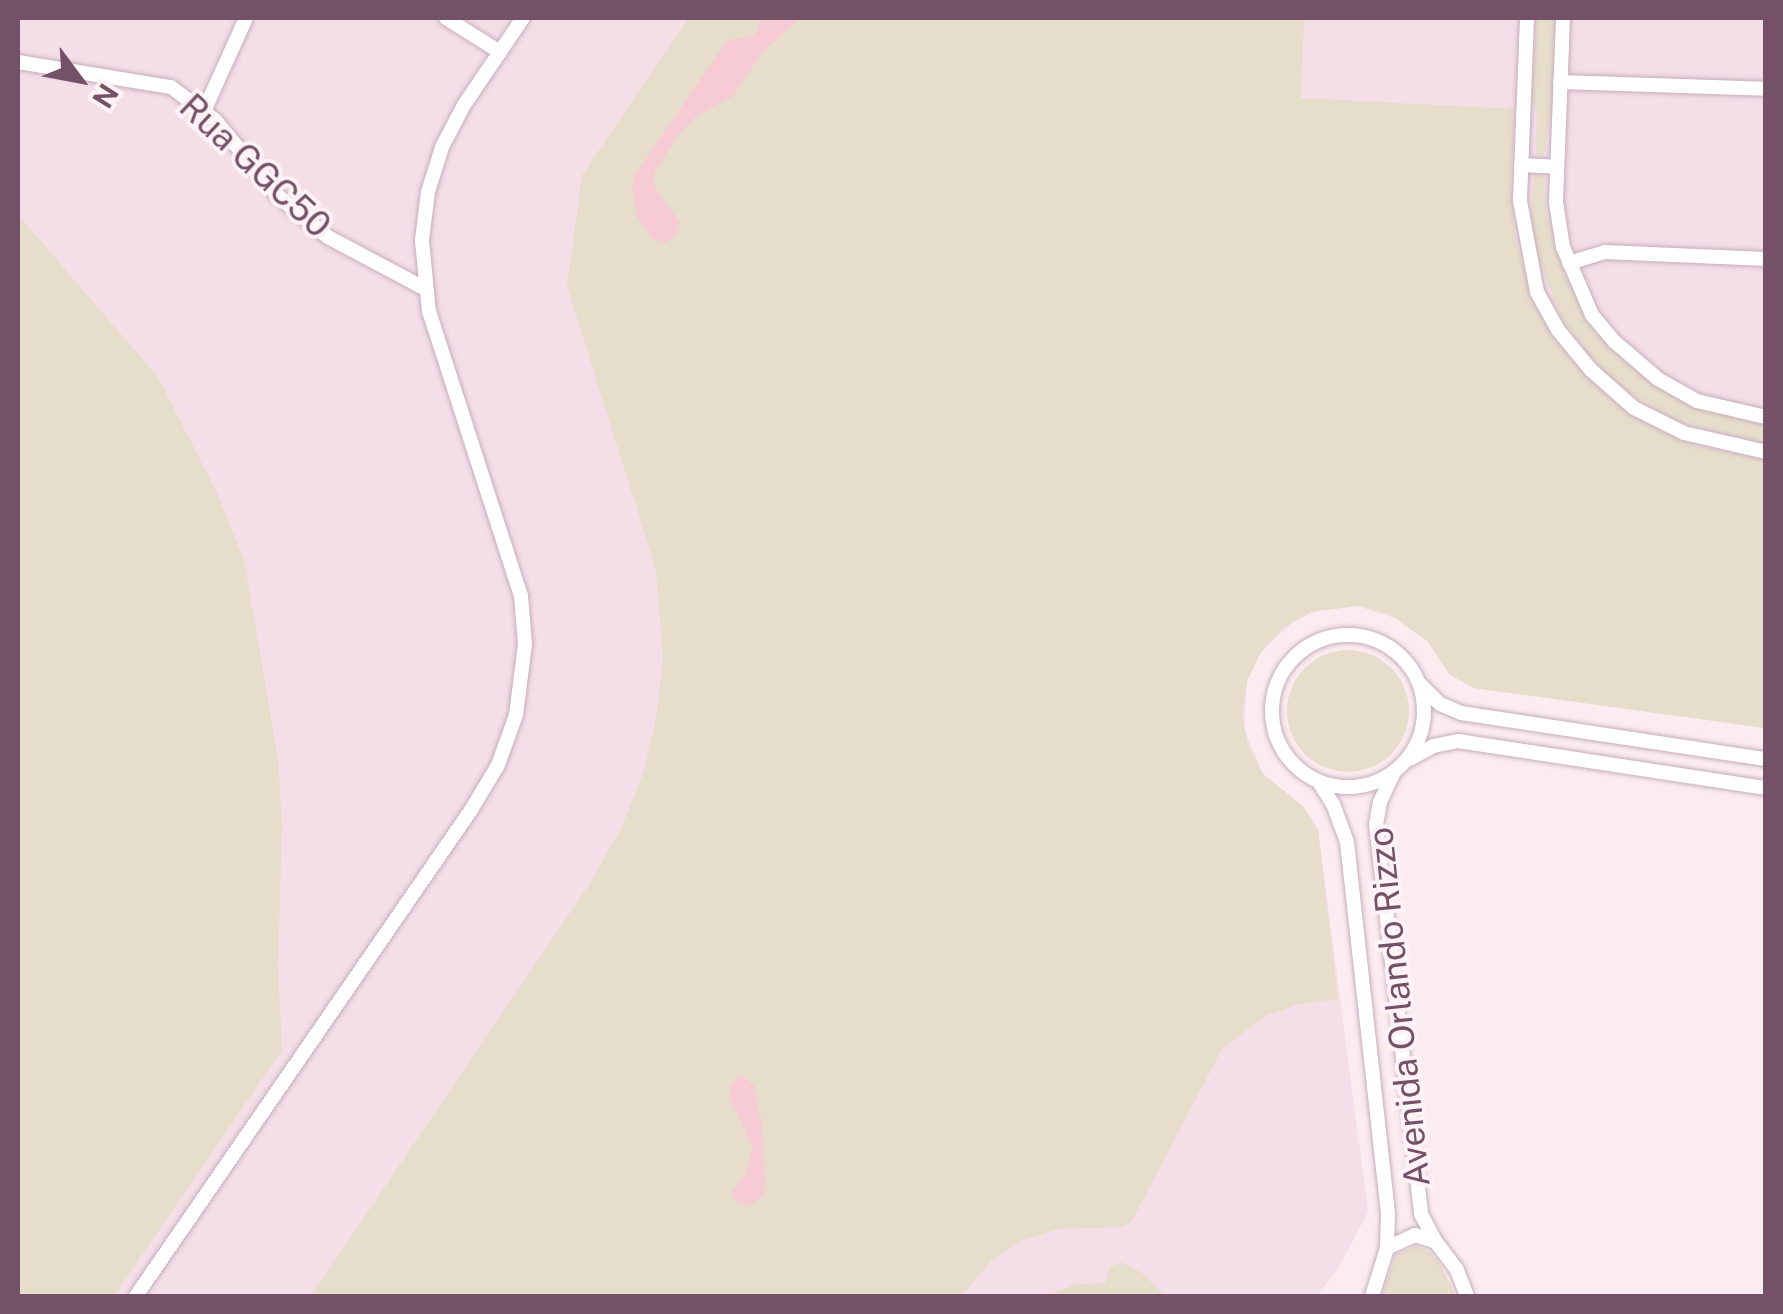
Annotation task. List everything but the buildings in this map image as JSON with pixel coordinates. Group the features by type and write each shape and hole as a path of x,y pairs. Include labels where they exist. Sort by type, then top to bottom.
{"street":[{"path":"204,111 246,18"},
{"path":"446,18 500,52"},
{"path":"136,1296 486,788 516,715 525,644 520,596 424,288 423,228 434,169 452,125 523,18"},
{"path":"1527,18 1520,165 1526,249 1537,292 1558,330 1592,370 1634,408 1684,433 1766,452"},
{"path":"1563,18 1556,202 1569,264 1592,315 1614,342 1658,380 1698,401 1766,417"},
{"name":"Rua GGC50","path":"18,62 171,88 204,111 278,196 328,237 424,288"},
{"path":"1560,82 1766,89"},
{"path":"1520,165 1556,167"},
{"path":"1569,264 1605,252 1766,259"},
{"path":"1766,759 1461,713 1440,704 1419,684 1395,651 1369,638 1325,639 1299,653 1274,690 1272,719 1287,758 1318,782 1358,787 1433,746 1458,741 1766,788"},
{"path":"1399,767 1423,725 1419,684"},
{"name":"Avenida Orlando Rizzo","path":"1399,767 1380,802 1376,824 1421,1214 1457,1270 1467,1296"},
{"name":"Avenida Orlando Rizzo","path":"1318,782 1333,804 1347,842 1388,1216 1387,1248 1372,1296"},
{"path":"1387,1248 1408,1236 1436,1242"}],"shaded area":[{"path":"18,18 1765,18 1765,728 1474,688 1450,675 1427,641 1403,621 1358,606 1326,608 1296,619 1261,652 1247,681 1244,729 1263,774 1304,807 1318,830 1368,1212 1338,1269 1317,1296 18,1296"},
{"path":"689,18 1304,18 1301,98 1514,109 1511,191 1516,241 1531,290 1569,356 1604,393 1646,424 1693,445 1765,460 1765,728 1474,688 1450,675 1427,641 1389,614 1358,606 1311,612 1283,628 1261,652 1247,681 1242,713 1248,745 1263,774 1304,807 1318,830 1338,999 1299,1004 1265,1016 1222,1049 1133,1219 1124,1227 1058,1229 1023,1240 992,1260 961,1296 311,1296 590,883 621,829 644,771 657,713 663,656 656,570 567,286 582,175"},
{"path":"1536,18 1557,18 1553,93 1545,152 1540,156 1536,151 1537,114 1532,100"},
{"path":"1539,173 1544,177 1545,204 1564,275 1597,331 1626,363 1661,388 1699,407 1765,422 1765,444 1673,420 1615,383 1584,350 1559,312 1535,248 1530,226 1534,177"},
{"path":"18,215 158,377 218,495 244,560 278,760 282,824 278,966 282,1050 114,1296 18,1296"},
{"path":"1348,650 1372,654 1391,668 1405,687 1409,711 1405,735 1391,754 1372,768 1348,772 1324,768 1305,754 1291,735 1287,711 1291,687 1305,668 1324,654"},
{"path":"1415,1246 1429,1251 1439,1262 1456,1296 1382,1296 1395,1255"},
{"path":"1121,1262 1142,1273 1165,1296 1047,1296 1076,1284 1105,1283 1110,1267"}],"sand":[{"path":"762,18 800,18 763,52 732,97 695,117 676,138 654,174 655,188 680,222 677,235 665,243 652,239 637,217 632,190 634,176 727,41 754,35"},
{"path":"741,1075 754,1085 762,1125 765,1181 763,1195 753,1204 739,1205 731,1194 746,1172 752,1146 729,1097 731,1084"}]}
